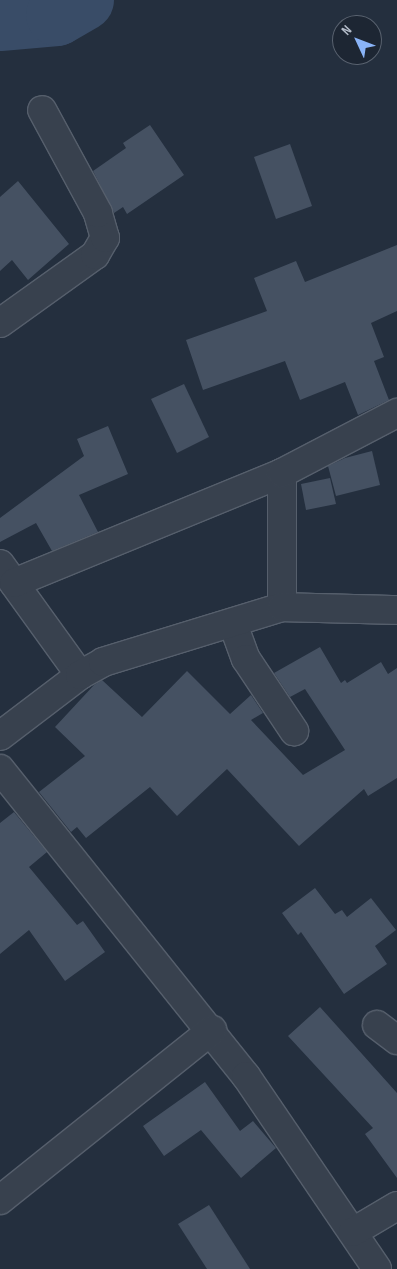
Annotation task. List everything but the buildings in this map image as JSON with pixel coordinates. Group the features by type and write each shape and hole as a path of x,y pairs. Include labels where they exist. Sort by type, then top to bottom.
{"street":[{"path":"0,323 95,255 105,238 98,213 42,110"},
{"path":"80,674 7,574 282,474 397,413"},
{"path":"282,474 282,607"},
{"path":"0,736 80,674 104,662 233,624 282,607 397,610"},
{"path":"233,624 246,659 294,730"},
{"path":"0,768 212,1030 377,1269"},
{"path":"0,1200 212,1030"},
{"path":"352,1232 397,1206"}],"waterway":[{"path":"0,20 57,15 83,0"}]}
